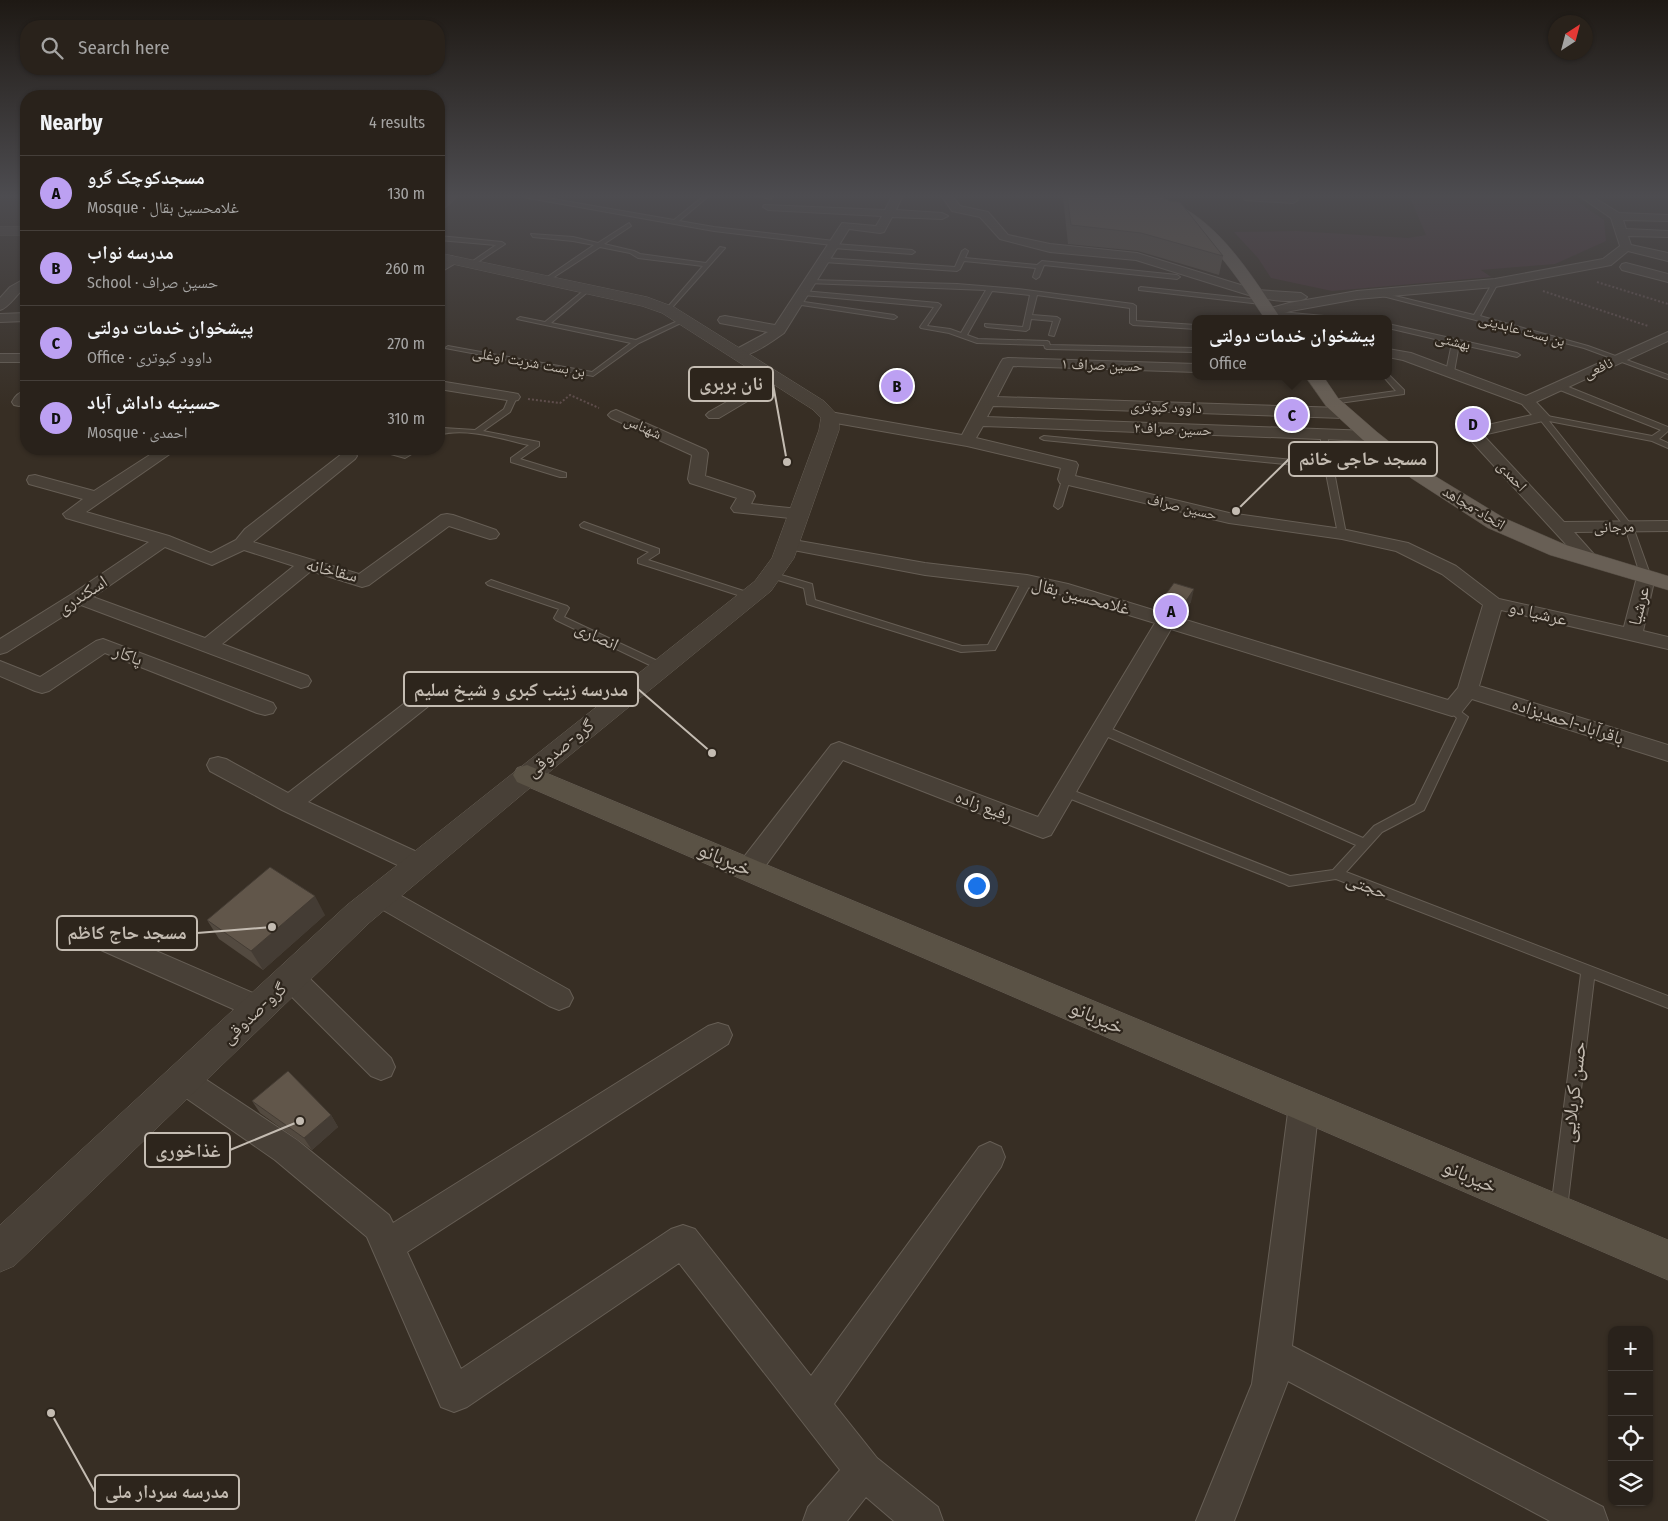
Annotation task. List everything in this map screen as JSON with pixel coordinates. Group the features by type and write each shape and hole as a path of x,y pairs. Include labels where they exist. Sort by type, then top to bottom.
{"main road":[{"path":"1236,266 1265,306"},
{"name":"اتحاد-مجاهد","path":"1317,380 1338,407 1370,436 1418,474 1496,523 1558,550 1668,583"},
{"name":"خیربانو","path":"527,775 1668,1260"}],"street":[{"path":"467,266 546,280 647,302 676,315 818,405 830,417 967,441 1070,465 1066,479"},
{"path":"738,354 770,338 779,330 820,266"},
{"path":"1160,266 1265,306 1289,307 1373,293 1495,283 1586,266"},
{"path":"1626,267 1668,278"},
{"path":"0,306 20,286"},
{"path":"1265,306 1272,296 1357,295"},
{"path":"0,318 20,317"},
{"path":"725,320 779,330"},
{"name":"نافعی","path":"1527,401 1664,340"},
{"path":"1392,354 1406,356 1527,401 1542,417"},
{"path":"0,358 20,358"},
{"name":"حسین صراف ۱","path":"990,401 1008,362 1192,368"},
{"path":"714,415 776,378"},
{"path":"445,386 513,397"},
{"path":"967,441 990,401"},
{"name":"داوود کبوتری","path":"990,401 1338,407"},
{"name":"شهناس","path":"616,415 700,453 696,479 747,496 740,508 799,514"},
{"name":"گرو-صدوقی","path":"0,1252 380,896 527,775 763,586 783,558 829,430 830,417"},
{"name":"احمدی","path":"1542,417 1472,433 1590,560"},
{"name":"حسین صراف۲","path":"977,422 1370,436"},
{"path":"160,455 72,514 163,540 212,560 242,544 251,533 349,456"},
{"name":"حسین صراف","path":"1066,479 1229,518 1342,534 1402,547 1450,570 1493,603"},
{"path":"35,480 101,494"},
{"name":"سقاخانه","path":"242,544 362,581 447,519 490,534"},
{"name":"مرجانی","path":"1560,527 1668,526"},
{"name":"اسکندری","path":"0,648 79,598 163,540"},
{"name":"غلامحسین بقال","path":"788,544 925,569 1027,581 1068,590 1452,710"},
{"path":"207,647 308,564"},
{"name":"عرشیا","path":"1632,635 1646,577"},
{"path":"79,598 301,681"},
{"name":"عرشیا دو","path":"1452,710 1468,690 1493,603 1668,643"},
{"name":"رفیع زاده","path":"749,869 839,750 1043,829 1166,620"},
{"name":"پاکار","path":"0,668 42,686 103,645 265,708"},
{"path":"290,804 442,684"},
{"name":"باقرآباد-احمدیزاده","path":"1468,690 1668,753"},
{"path":"218,765 290,804 419,864"},
{"path":"380,896 559,998"},
{"path":"110,942 259,1008"},
{"path":"291,978 381,1067"},
{"path":"386,1246 718,1035"},
{"path":"183,1080 286,1150 378,1226 454,1394 683,1240 864,1471 924,1521"},
{"path":"1215,1521 1270,1384 1304,1105"},
{"path":"812,1405 990,1157"},
{"path":"1274,1355 1589,1521"},
{"path":"822,1521 864,1471"}],"lane":[{"path":"546,280 567,266"},
{"path":"676,315 706,266"},
{"path":"912,266 957,269 958,266"},
{"path":"1029,266 1039,267 1036,277"},
{"path":"1071,266 1176,277"},
{"path":"810,282 990,289 1034,293 1133,306 1132,323 1192,327"},
{"path":"1476,317 1495,283"},
{"path":"546,324 588,289"},
{"path":"963,335 990,289"},
{"path":"1141,289 1265,306 1313,315"},
{"path":"987,325 1026,329 1034,293"},
{"name":"بن بست عابدینی","path":"1373,293 1476,317 1586,347 1668,377"},
{"path":"800,298 894,317"},
{"path":"800,298 938,305 923,327 950,330 977,341 1047,343 1047,347 1192,350"},
{"name":"بن بست شربت اوغلی","path":"448,348 593,374 676,315"},
{"path":"1028,317 1057,319 1052,335"},
{"path":"520,319 636,342"},
{"name":"بهشتی","path":"1392,327 1517,355"},
{"path":"1450,372 1456,342"},
{"path":"1338,407 1402,392 1390,380"},
{"path":"1558,386 1667,430"},
{"path":"477,432 507,410 513,397"},
{"path":"1542,417 1654,440 1668,446"},
{"path":"1542,417 1629,526 1646,577"},
{"path":"445,430 477,432 536,444 514,460 563,475"},
{"path":"1654,440 1667,430"},
{"path":"1323,434 1342,534"},
{"path":"1044,438 1329,466"},
{"path":"1058,506 1066,479"},
{"path":"584,525 656,551 642,561 750,596"},
{"path":"771,575 809,586 810,602 961,649 991,648 1027,581"},
{"name":"انصاری","path":"491,583 564,608 558,618 662,667"},
{"path":"1337,874 1378,829 1420,807 1463,717 1452,710"},
{"path":"1102,730 1365,844"},
{"name":"حجتی","path":"1065,792 1289,881 1337,874 1668,1002"},
{"name":"حسن کربلایی","path":"1559,1213 1588,971"}],"path":[{"path":"1560,271 1668,304"},
{"path":"1509,280 1649,326"},
{"name":"شهناس","path":"513,397 560,403 570,395 616,415"}],"shaded area":[{"path":"1263,266 1531,266 1481,270 1491,277 1332,291 1271,278"}],"building":[{"path":"1174,583 1194,589 1184,604 1163,598"},
{"path":"270,867 315,896 251,951 207,920"},
{"path":"288,1071 331,1115 304,1138 252,1101"}],"place":[{"name":"مدرسه نواب","path":"897,386"},
{"name":"پیشخوان خدمات دولتی","path":"1292,415"},
{"name":"حسینیه داداش آباد","path":"1473,424"},
{"name":"نان بربری","path":"787,462"},
{"name":"مسجد حاجی خانم","path":"1236,511"},
{"name":"مسجدکوچک گرو","path":"1171,611"},
{"name":"مدرسه زینب کبری و شیخ سلیم","path":"712,753"},
{"name":"مسجد حاج کاظم","path":"272,927"},
{"name":"غذاخوری","path":"300,1121"},
{"name":"مدرسه سردار ملی","path":"51,1413"}]}
